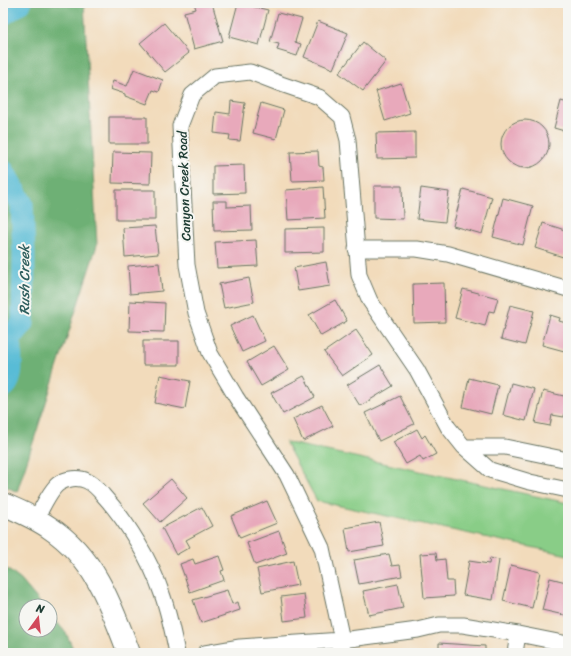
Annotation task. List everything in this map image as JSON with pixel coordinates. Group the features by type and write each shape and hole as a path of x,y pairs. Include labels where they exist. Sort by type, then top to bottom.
{"street":[{"name":"Canyon Creek Road","path":"343,646 322,548 287,475 236,397 210,353 196,313 187,265 180,126 192,95 215,76 250,72 319,96 342,117 348,140 359,275 370,301 417,370 448,427 464,448 490,470 530,482 568,490"},
{"path":"356,250 416,249 448,254 568,289"},
{"path":"464,448 505,447 568,460"},
{"path":"36,519 52,490 64,480 78,478 95,486 108,500 124,522 153,571 162,594 177,653"},
{"path":"3,504 36,519 50,528 67,541 84,560 93,571 110,603 129,653"},
{"path":"206,653 240,647 343,646 439,625 463,625 568,644"},
{"path":"515,653 518,634"}],"green space":[{"path":"3,3 84,3 97,245 17,492 3,485"},
{"path":"285,442 568,503 568,555 317,501"},
{"path":"3,566 21,580 36,598 18,598 18,638 58,638 58,624 66,633 75,653 3,653"}],"building":[{"path":"194,3 212,3 223,41 194,49 184,12 196,9"},
{"path":"238,3 268,10 259,45 229,37"},
{"path":"278,13 302,19 295,42 301,44 297,56 277,50 279,44 270,42"},
{"path":"318,21 348,33 333,69 304,57"},
{"path":"164,23 189,53 165,72 140,43"},
{"path":"363,42 386,61 363,91 339,73"},
{"path":"134,69 163,80 159,92 153,90 147,104 110,89 113,81 127,86"},
{"path":"401,83 410,113 385,121 376,91"},
{"path":"231,101 245,103 240,141 229,140 230,135 214,133 216,112 230,114"},
{"path":"561,101 568,103 568,132 554,128"},
{"path":"261,103 284,110 276,139 253,133"},
{"path":"109,117 147,117 147,144 109,144"},
{"path":"525,120 534,122 542,127 547,135 549,144 547,153 542,161 534,166 525,168 516,166 508,161 503,153 501,144 503,135 508,127 516,122"},
{"path":"415,132 415,158 377,159 376,133"},
{"path":"318,151 319,166 323,167 324,180 292,181 290,152"},
{"path":"113,152 151,153 150,184 112,183"},
{"path":"244,165 245,193 213,194 213,166"},
{"path":"374,186 402,186 403,219 374,218"},
{"path":"323,187 325,218 288,220 286,190"},
{"path":"421,188 449,192 445,222 417,219"},
{"path":"463,189 492,197 482,234 453,226"},
{"path":"116,190 155,190 155,220 116,220"},
{"path":"503,198 533,206 523,245 493,237"},
{"path":"213,201 227,201 227,207 251,206 252,230 214,231"},
{"path":"543,223 568,231 568,242 563,257 535,248"},
{"path":"155,226 158,254 125,257 123,228"},
{"path":"324,228 324,252 285,253 285,229"},
{"path":"256,240 258,266 217,268 215,242"},
{"path":"326,262 330,286 298,291 294,268"},
{"path":"159,263 162,291 130,294 128,266"},
{"path":"249,278 254,302 224,308 219,284"},
{"path":"444,283 445,322 414,323 413,284"},
{"path":"463,289 498,298 494,312 489,311 485,326 455,318"},
{"path":"335,300 347,321 321,336 309,315"},
{"path":"130,301 165,303 164,332 129,331"},
{"path":"510,305 534,311 525,345 501,339"},
{"path":"253,315 265,341 242,352 230,326"},
{"path":"550,315 560,318 559,321 566,323 568,319 568,352 542,345"},
{"path":"356,330 373,355 342,376 324,352"},
{"path":"143,341 179,341 179,365 143,365"},
{"path":"274,346 289,370 261,386 247,362"},
{"path":"380,365 393,386 360,406 347,385"},
{"path":"160,375 190,381 185,409 155,403"},
{"path":"304,376 315,397 283,414 271,393"},
{"path":"469,378 498,385 491,414 463,407"},
{"path":"511,383 534,389 526,421 503,415"},
{"path":"543,391 568,397 564,417 552,415 550,426 535,423"},
{"path":"400,396 414,424 379,441 365,413"},
{"path":"322,405 333,426 303,441 293,419"},
{"path":"417,429 422,438 425,435 436,454 423,461 420,456 406,464 393,442"},
{"path":"171,479 187,498 160,522 143,503"},
{"path":"267,501 277,523 240,538 231,516"},
{"path":"202,507 212,526 186,540 190,547 176,555 162,528"},
{"path":"379,522 384,546 349,552 345,528"},
{"path":"279,531 287,553 255,565 247,543"},
{"path":"436,553 437,560 445,559 447,581 453,581 454,596 424,598 420,554"},
{"path":"389,554 392,566 400,565 402,576 359,584 354,560"},
{"path":"219,556 224,570 221,571 224,580 190,592 180,564 193,559 195,564"},
{"path":"490,558 499,560 493,600 463,595 469,561 489,564"},
{"path":"293,561 298,585 262,592 257,569"},
{"path":"511,565 540,572 532,608 503,601"},
{"path":"567,575 568,616 542,610 550,578 566,582"},
{"path":"398,584 403,608 369,615 363,591"},
{"path":"227,590 232,604 238,602 240,610 201,623 193,600"},
{"path":"304,594 307,618 284,621 281,597"},
{"path":"439,643 485,646 485,653 439,653"}],"waterway":[{"name":"Rush Creek","path":"3,14 20,3"},
{"name":"Rush Creek","path":"3,171 22,204 24,254 23,323 9,339 11,365 9,378 3,387"}]}
